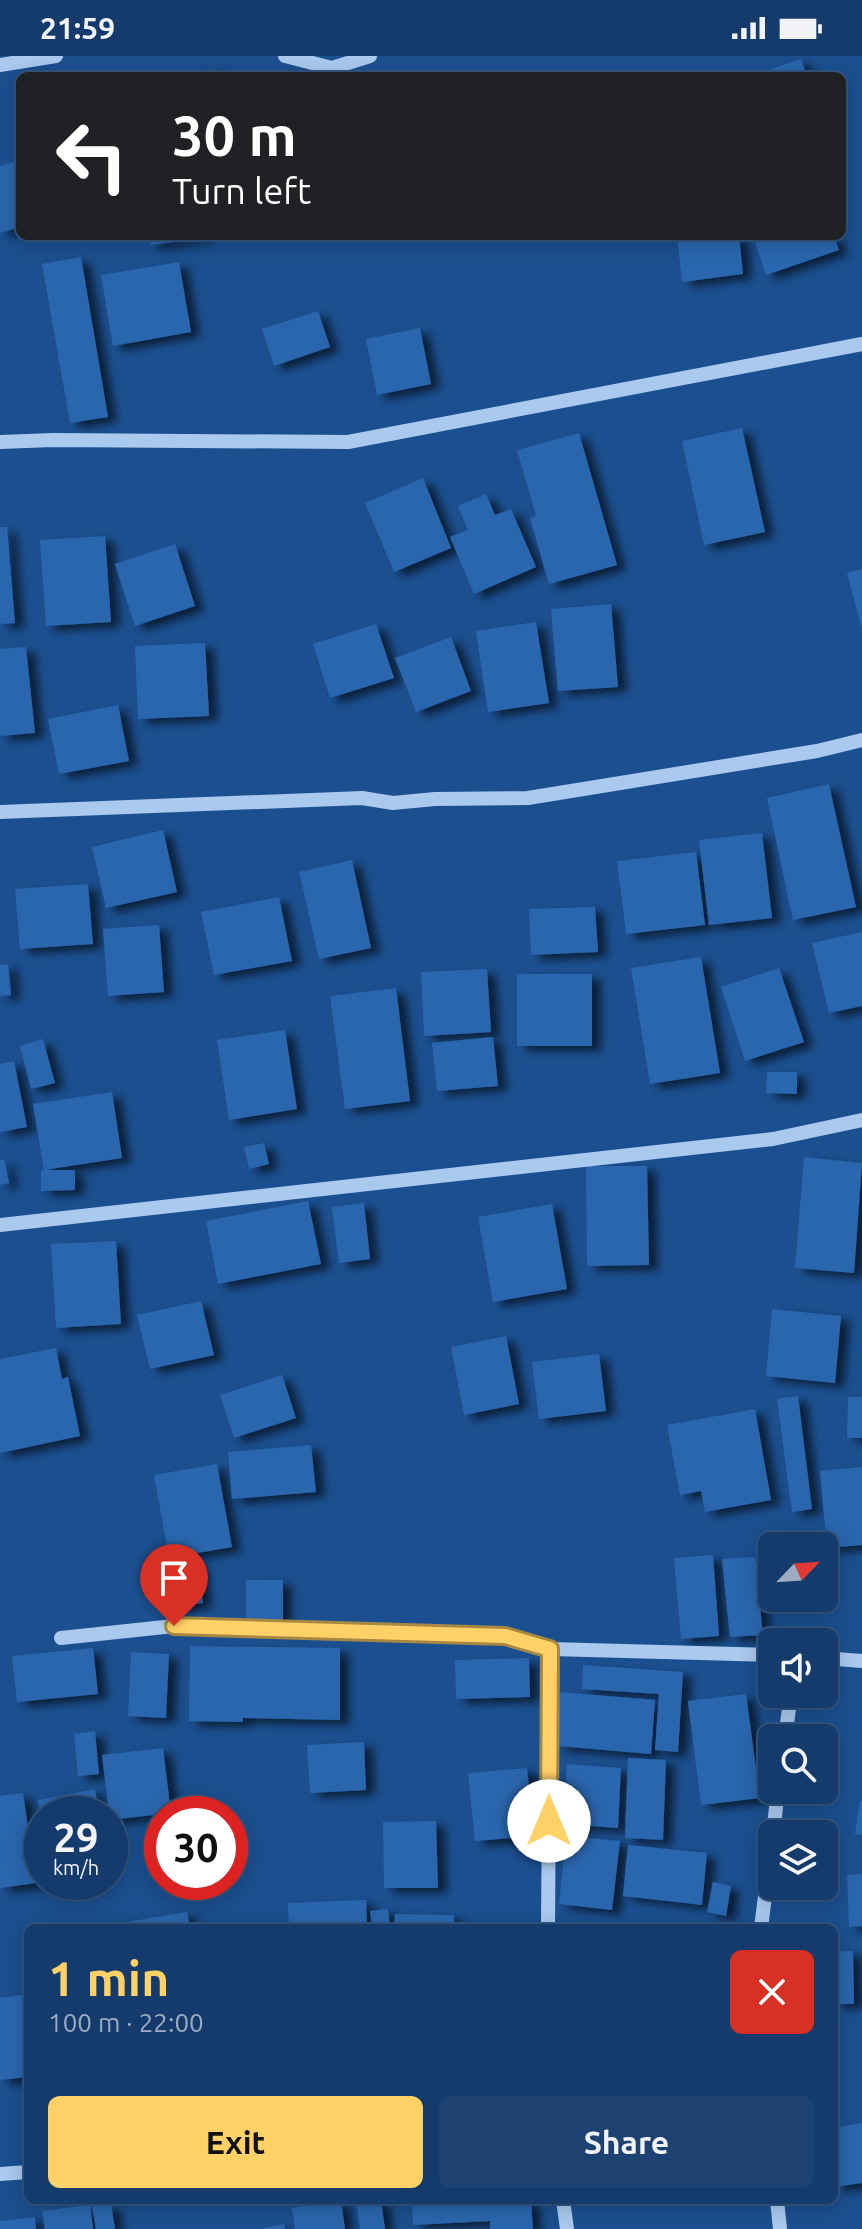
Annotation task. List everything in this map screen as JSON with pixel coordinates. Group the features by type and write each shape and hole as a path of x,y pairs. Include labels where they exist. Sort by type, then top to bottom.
{"street":[{"path":"0,65 56,56"},
{"path":"285,56 332,68 370,56"},
{"path":"0,442 348,442 862,344"},
{"path":"0,812 362,798 393,803 435,799 528,798 817,751 862,740"},
{"path":"0,1225 773,1139 862,1120"},
{"path":"61,1638 174,1626 505,1636 550,1649 758,1655"},
{"path":"548,1924 550,1649"},
{"path":"838,1659 862,1661"},
{"path":"762,1924 765,1900"},
{"path":"0,2174 24,2172"},
{"path":"564,2204 567,2229"},
{"path":"777,2204 780,2229"}],"building":[{"path":"801,59 806,72 762,72"},
{"path":"16,161 16,228 0,233 0,166"},
{"path":"149,240 190,240 150,245"},
{"path":"677,240 739,240 743,274 682,282"},
{"path":"754,240 835,240 839,250 766,275"},
{"path":"81,257 108,417 70,423 42,264"},
{"path":"179,262 191,332 113,346 101,275"},
{"path":"318,311 330,347 274,366 262,329"},
{"path":"420,328 431,384 377,395 366,339"},
{"path":"742,428 765,532 704,545 682,441"},
{"path":"579,433 617,565 549,584 530,518 536,516 517,450"},
{"path":"423,478 451,548 394,572 365,503"},
{"path":"486,494 495,515 511,509 536,567 474,594 450,537 468,530 458,506"},
{"path":"0,527 7,527 15,623 0,624"},
{"path":"105,536 111,622 46,626 40,540"},
{"path":"175,544 195,606 135,626 115,564"},
{"path":"862,569 862,626 861,626 847,573"},
{"path":"611,604 618,687 558,691 551,609"},
{"path":"536,622 549,703 488,712 476,631"},
{"path":"376,624 394,678 330,698 313,644"},
{"path":"451,637 471,691 416,712 395,658"},
{"path":"205,643 209,716 138,719 135,646"},
{"path":"26,647 35,733 0,736 0,649"},
{"path":"118,705 129,761 59,774 48,719"},
{"path":"829,784 856,907 793,920 767,798"},
{"path":"163,830 177,892 106,908 92,847"},
{"path":"762,833 772,918 709,925 699,840"},
{"path":"696,852 705,925 626,934 617,861"},
{"path":"352,860 371,948 319,959 299,872"},
{"path":"88,884 93,944 20,949 15,889"},
{"path":"279,897 292,961 214,975 201,912"},
{"path":"595,907 598,952 531,955 529,909"},
{"path":"159,925 164,992 108,996 103,929"},
{"path":"862,932 862,1006 829,1013 812,943"},
{"path":"701,957 720,1073 650,1084 631,968"},
{"path":"8,964 11,995 0,996 0,965"},
{"path":"779,968 804,1042 745,1061 721,987"},
{"path":"487,969 491,1032 424,1036 421,972"},
{"path":"517,974 592,974 592,1046 517,1046"},
{"path":"396,988 410,1101 345,1109 330,996"},
{"path":"285,1030 297,1109 229,1120 217,1040"},
{"path":"493,1037 498,1086 437,1091 432,1043"},
{"path":"43,1039 55,1083 31,1089 20,1046"},
{"path":"14,1061 27,1127 0,1132 0,1064"},
{"path":"767,1072 797,1072 797,1094 766,1093"},
{"path":"112,1092 122,1158 44,1170 33,1104"},
{"path":"264,1143 269,1164 249,1169 244,1147"},
{"path":"804,1157 862,1163 854,1273 795,1268"},
{"path":"4,1159 9,1183 0,1185 0,1160"},
{"path":"586,1166 647,1166 649,1265 587,1266"},
{"path":"41,1170 75,1170 75,1190 41,1191"},
{"path":"308,1201 321,1264 218,1284 206,1221"},
{"path":"364,1203 370,1259 339,1263 332,1207"},
{"path":"552,1204 567,1289 493,1302 478,1217"},
{"path":"116,1241 121,1324 56,1328 51,1244"},
{"path":"201,1301 214,1355 150,1369 137,1315"},
{"path":"772,1309 841,1316 835,1383 766,1376"},
{"path":"506,1336 519,1404 464,1415 451,1347"},
{"path":"56,1348 62,1379 68,1377 80,1436 0,1453 0,1359"},
{"path":"599,1354 606,1411 539,1419 532,1362"},
{"path":"282,1375 296,1418 234,1438 220,1395"},
{"path":"798,1396 812,1509 792,1512 777,1399"},
{"path":"848,1397 862,1397 862,1438 847,1438"},
{"path":"755,1409 771,1500 705,1512 701,1491 680,1495 667,1425"},
{"path":"311,1445 316,1492 232,1499 228,1452"},
{"path":"217,1464 232,1547 169,1558 154,1475"},
{"path":"862,1467 862,1545 838,1547 838,1532 826,1532 820,1471"},
{"path":"713,1555 719,1636 681,1639 674,1558"},
{"path":"755,1557 758,1612 761,1612 762,1628 758,1628 758,1635 730,1637 722,1559"},
{"path":"197,1562 203,1603 170,1608 164,1567"},
{"path":"246,1580 283,1580 283,1620 246,1620"},
{"path":"190,1646 340,1648 340,1720 243,1718 243,1722 189,1721"},
{"path":"93,1648 98,1694 17,1702 12,1656"},
{"path":"131,1652 169,1654 166,1718 128,1716"},
{"path":"529,1658 530,1697 456,1699 455,1660"},
{"path":"583,1665 683,1672 678,1752 655,1750 659,1694 582,1689"},
{"path":"560,1692 655,1700 651,1754 557,1746"},
{"path":"746,1694 758,1798 701,1805 688,1701"},
{"path":"95,1731 99,1774 78,1776 74,1734"},
{"path":"364,1742 366,1790 310,1793 307,1745"},
{"path":"163,1748 169,1796 144,1796 144,1816 128,1818 128,1796 107,1796 102,1755"},
{"path":"628,1758 666,1760 663,1840 625,1838"},
{"path":"567,1764 621,1768 618,1828 563,1824"},
{"path":"527,1768 534,1836 475,1841 468,1773"},
{"path":"95,1789 96,1796 59,1796"},
{"path":"23,1793 24,1885 0,1888 0,1796"},
{"path":"862,1801 862,1835 855,1834"},
{"path":"436,1821 438,1888 384,1888 383,1822"},
{"path":"566,1836 620,1841 612,1910 559,1904"},
{"path":"628,1845 707,1853 702,1905 623,1896"},
{"path":"862,1874 862,1926 849,1927 847,1875"},
{"path":"713,1882 731,1886 726,1916 707,1912"},
{"path":"366,1900 367,1924 289,1924 288,1903"},
{"path":"388,1909 390,1924 372,1924 370,1911"},
{"path":"187,1912 189,1924 114,1924"},
{"path":"395,1914 454,1915 454,1924 394,1924"},
{"path":"853,1951 854,2004 838,2004 838,1952"},
{"path":"24,1995 24,2077 0,2080 0,1998"},
{"path":"862,2123 862,2183 838,2186 838,2127"},
{"path":"111,2204 115,2229 96,2229 92,2207"},
{"path":"341,2204 345,2229 295,2229 292,2208"},
{"path":"357,2204 382,2204 385,2229 360,2229"},
{"path":"412,2204 531,2204 533,2229 490,2229 490,2221 413,2225"},
{"path":"90,2205 93,2229 45,2229 42,2211"},
{"path":"35,2217 36,2229 0,2229 0,2221"},
{"path":"284,2224 285,2229 264,2229 264,2228"}],"route":[{"path":"174,1626 505,1636 550,1649 549,1821"}]}
